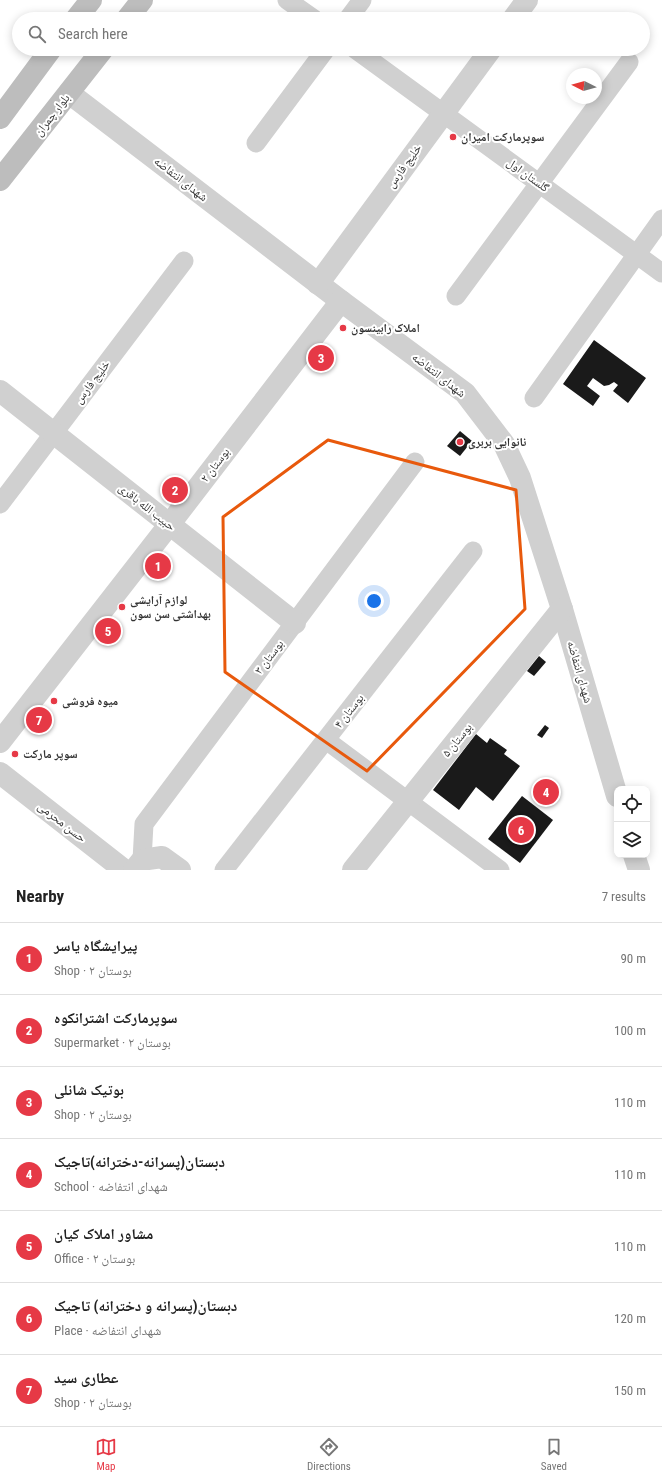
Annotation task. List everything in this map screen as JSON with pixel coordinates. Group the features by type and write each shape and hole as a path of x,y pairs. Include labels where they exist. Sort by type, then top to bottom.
{"main road":[{"path":"82,12 91,0"},
{"path":"133,12 142,0"},
{"path":"0,118 46,56"},
{"name":"بلوار چمران","path":"0,180 98,56"}],"street":[{"path":"287,0 304,12"},
{"path":"353,12 362,0"},
{"path":"518,12 527,0"},
{"path":"256,143 321,56"},
{"name":"گلستان اول","path":"365,56 662,274"},
{"name":"خلیج فارس","path":"318,284 485,56"},
{"path":"456,296 629,62"},
{"name":"شهدای انتفاضه","path":"69,93 340,301 465,393 504,444 520,478 562,609 614,786"},
{"path":"534,398 662,219"},
{"name":"خلیج فارس","path":"0,504 184,261"},
{"name":"بوستان ۲","path":"0,742 169,525 340,301"},
{"name":"حبیب الله باقری","path":"0,390 295,623"},
{"name":"بوستان ۳","path":"134,867 144,824 415,462"},
{"name":"بوستان ۴","path":"224,870 473,551"},
{"name":"بوستان ۵","path":"353,870 562,609"},
{"path":"326,740 500,870"},
{"name":"حسن محرمی","path":"0,773 134,867"},
{"path":"134,867 162,857 180,870"},
{"path":"635,858 639,870"}],"highlighted area":[{"path":"328,440 516,490 525,609 367,771 225,672 223,517"}],"building":[{"path":"594,340 646,378 628,403 613,391 618,385 614,382 604,386 593,378 587,386 600,396 593,406 563,384"},
{"path":"460,431 472,441 460,456 447,446"},
{"path":"539,656 546,662 534,676 527,671"},
{"path":"545,725 549,728 542,738 537,735"},
{"path":"476,734 487,743 490,738 507,750 504,754 520,766 493,801 476,787 459,810 433,790"},
{"path":"522,796 553,820 520,863 488,839"}],"place":[{"name":"سوپرمارکت امیران","path":"453,137"},
{"name":"املاک رابینسون","path":"343,328"},
{"name":"بوتیک شانلی","path":"321,358"},
{"name":"نانوایی بربری","path":"460,442"},
{"name":"سوپرمارکت اشترانکوه","path":"175,490"},
{"name":"پیرایشگاه یاسر","path":"158,566"},
{"name":"لوازم آرایشی بهداشتی سن سون","path":"122,607"},
{"name":"مشاور املاک کیان","path":"108,631"},
{"name":"میوه فروشی","path":"54,701"},
{"name":"عطاری سید","path":"39,720"},
{"name":"سوپر مارکت","path":"15,754"},
{"name":"دبستان(پسرانه-دخترانه)تاجیک","path":"546,792"},
{"name":"دبستان(پسرانه و دخترانه) تاجیک","path":"521,830"}]}
